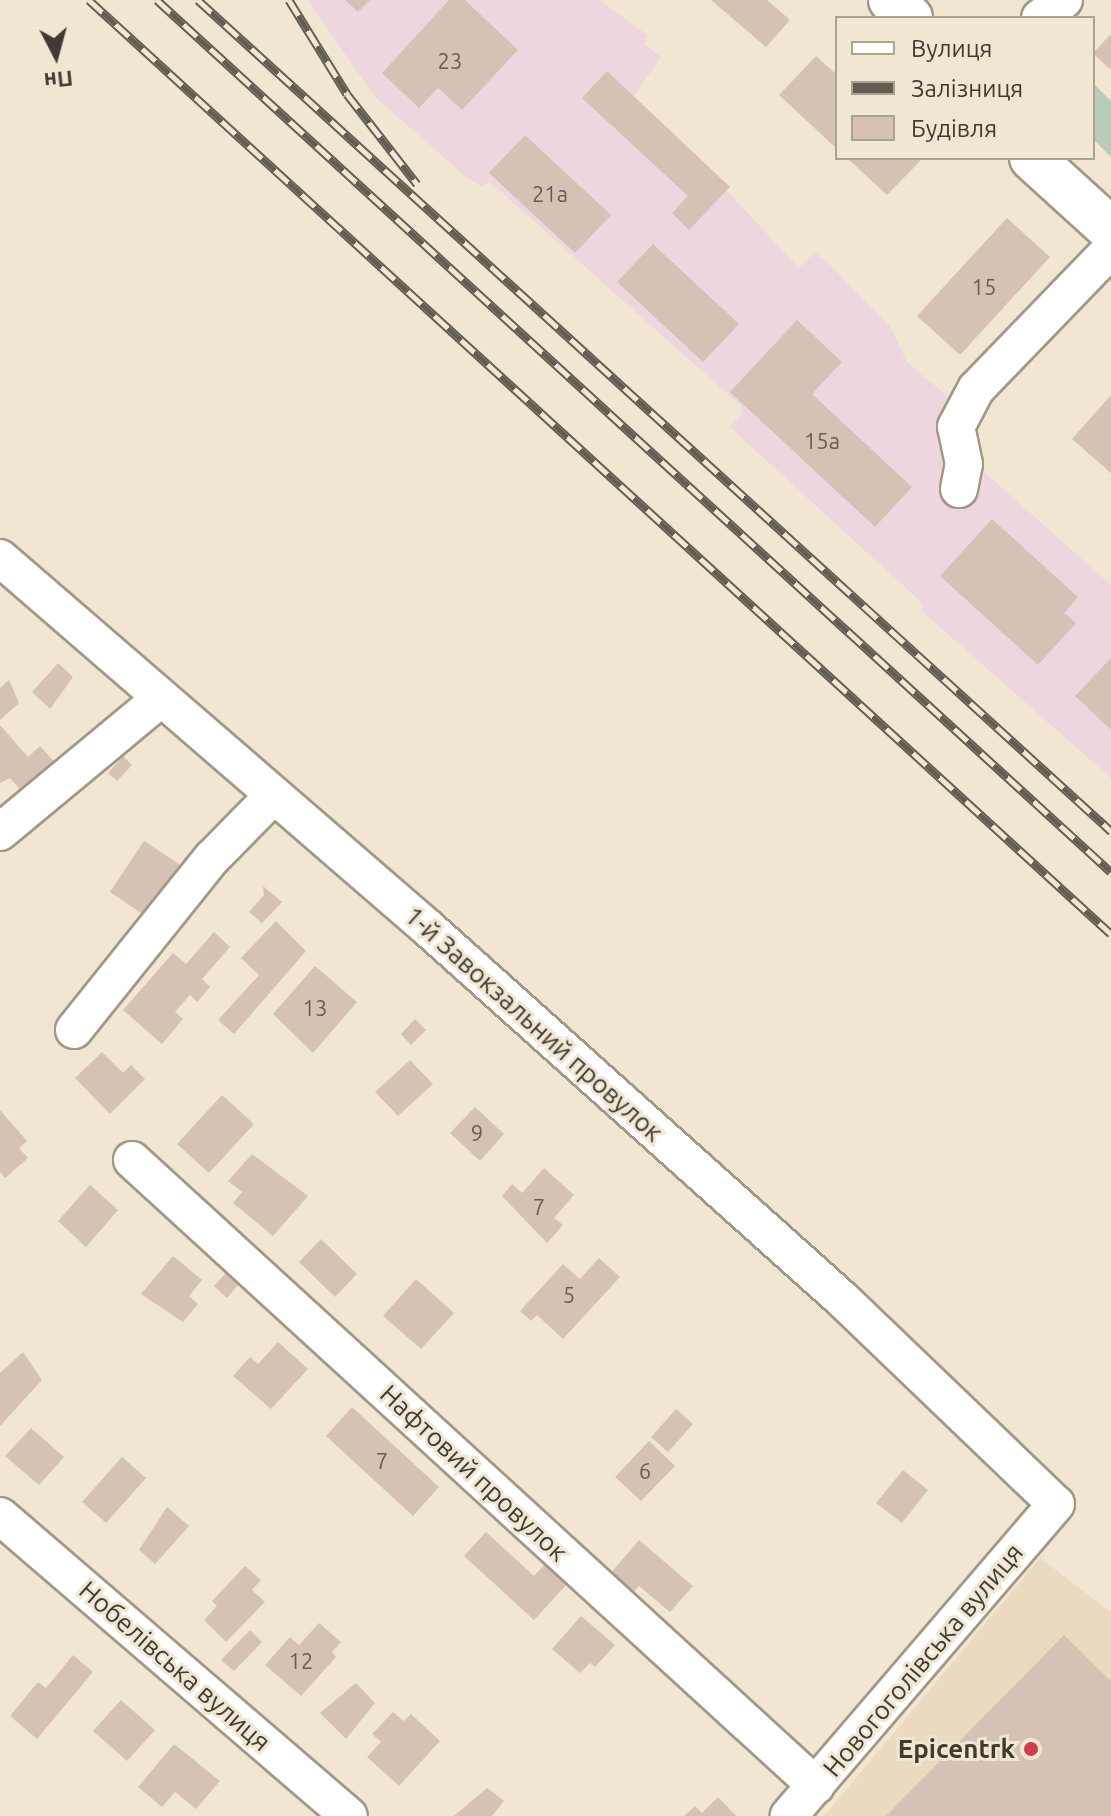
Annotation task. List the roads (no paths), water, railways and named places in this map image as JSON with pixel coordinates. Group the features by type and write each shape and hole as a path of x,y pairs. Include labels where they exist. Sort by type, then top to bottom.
{"main road":[{"path":"863,0 881,16"},
{"path":"891,0 908,16"},
{"path":"1034,160 1111,230"},
{"path":"1061,160 1111,207"}],"street":[{"path":"1043,16 1064,0"},
{"path":"959,489 964,464 956,427 976,389 1111,249"},
{"name":"1-й Завокзальний провулок","path":"0,558 271,798 429,929 830,1289 1056,1504"},
{"path":"0,832 159,700"},
{"path":"74,1030 212,858 271,798"},
{"name":"Нафтовий провулок","path":"132,1160 816,1786"},
{"name":"Новогоголівська вулиця","path":"789,1816 1056,1504"},
{"name":"Нобелівська вулиця","path":"0,1516 349,1816"}],"railway":[{"path":"89,0 1111,934"},
{"path":"157,0 1111,872"},
{"path":"198,0 1111,831"},
{"path":"289,0 347,94 417,184"}],"place":[{"name":"Epicentrk","path":"1031,1749"}]}
